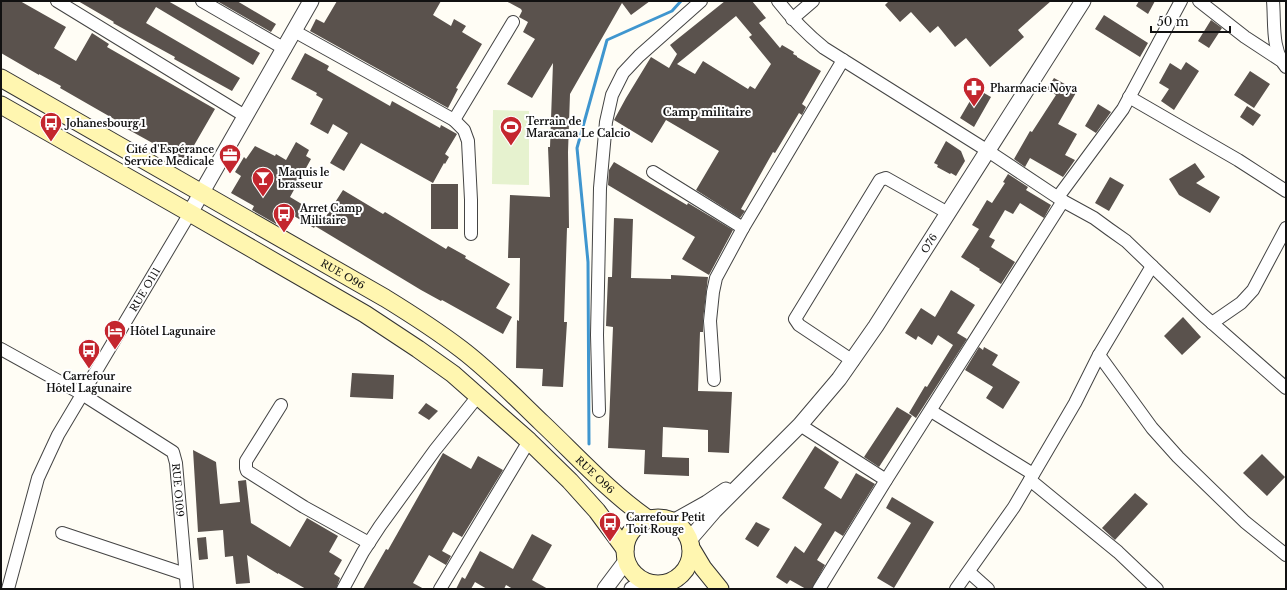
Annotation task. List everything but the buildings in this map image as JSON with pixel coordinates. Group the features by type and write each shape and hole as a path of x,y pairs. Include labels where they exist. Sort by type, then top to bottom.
{"main road":[{"name":"RUE O96","path":"1,78 201,194 378,294 434,328 487,371 629,505 648,519"},
{"path":"1,105 190,212 365,314 453,374 529,441 570,481 597,511 626,555 639,585 658,583 676,585 678,577 684,571 690,556 690,544"},
{"path":"626,555 626,541 632,530 640,522 648,519 665,518 673,522 685,532 703,568 720,589"}],"street":[{"path":"57,1 245,116"},
{"path":"202,1 284,49"},
{"name":"RUE O111","path":"8,589 38,478 58,435 201,194 311,1"},
{"path":"599,411 597,335 600,188 606,122 612,95 623,73 639,56 701,1"},
{"path":"778,1 792,19 824,48 988,151 1060,199 1094,218 1126,241 1212,323 1286,388"},
{"path":"792,19 813,1"},
{"name":"O76","path":"755,470 800,425 839,379 852,361 1083,1"},
{"path":"819,589 886,480 931,411 1083,161 1123,109 1181,1"},
{"path":"1199,1 1222,17 1245,37 1283,63"},
{"path":"1273,1 1276,46 1283,63"},
{"path":"454,120 513,22"},
{"path":"294,31 454,120 464,130 468,141 471,234"},
{"path":"714,380 710,321 716,278 743,228 843,60"},
{"path":"1129,97 1238,160 1286,191"},
{"path":"653,172 743,228"},
{"path":"852,361 799,326 796,319 880,180 886,178 948,213"},
{"path":"1212,323 1241,303 1253,290 1286,228"},
{"path":"956,589 1014,507 1075,403 1100,355 1152,266"},
{"path":"1,348 82,394"},
{"path":"1100,355 1152,428 1178,457 1245,522 1286,555"},
{"name":"RUE O109","path":"82,394 173,452 176,463 187,589"},
{"path":"343,589 369,543 435,450 478,396"},
{"path":"281,405 246,461 247,471 369,543"},
{"path":"931,411 1032,477 1118,552 1157,589"},
{"path":"800,425 886,480"},
{"path":"440,589 529,441"},
{"path":"673,522 707,502 755,470"},
{"path":"690,544 714,512 755,470"},
{"path":"62,533 185,574"},
{"path":"605,589 626,555"},
{"path":"969,572 988,589"}],"green space":[{"name":"Terrain de Maracana Le Calcio","path":"493,110 529,111 529,185 492,184"}],"waterway":[{"path":"589,444 588,262 577,148 607,40 672,11 681,1"}],"place":[{"name":"Pharmacie Noya","path":"974,108"},
{"name":"Johanesbourg 1","path":"51,142"},
{"name":"Terrain de Maracana Le Calcio","path":"511,146"},
{"name":"Cité d'Espérance Service Medicale","path":"230,174"},
{"name":"Maquis le brasseur","path":"263,198"},
{"name":"Arret Camp Militaire","path":"284,234"},
{"name":"Hôtel Lagunaire","path":"115,350"},
{"name":"Carrefour Hôtel Lagunaire","path":"89,370"},
{"name":"Carrefour Petit Toit Rouge","path":"610,542"}],"district":[{"name":"Camp militaire","path":"707,112"}]}
